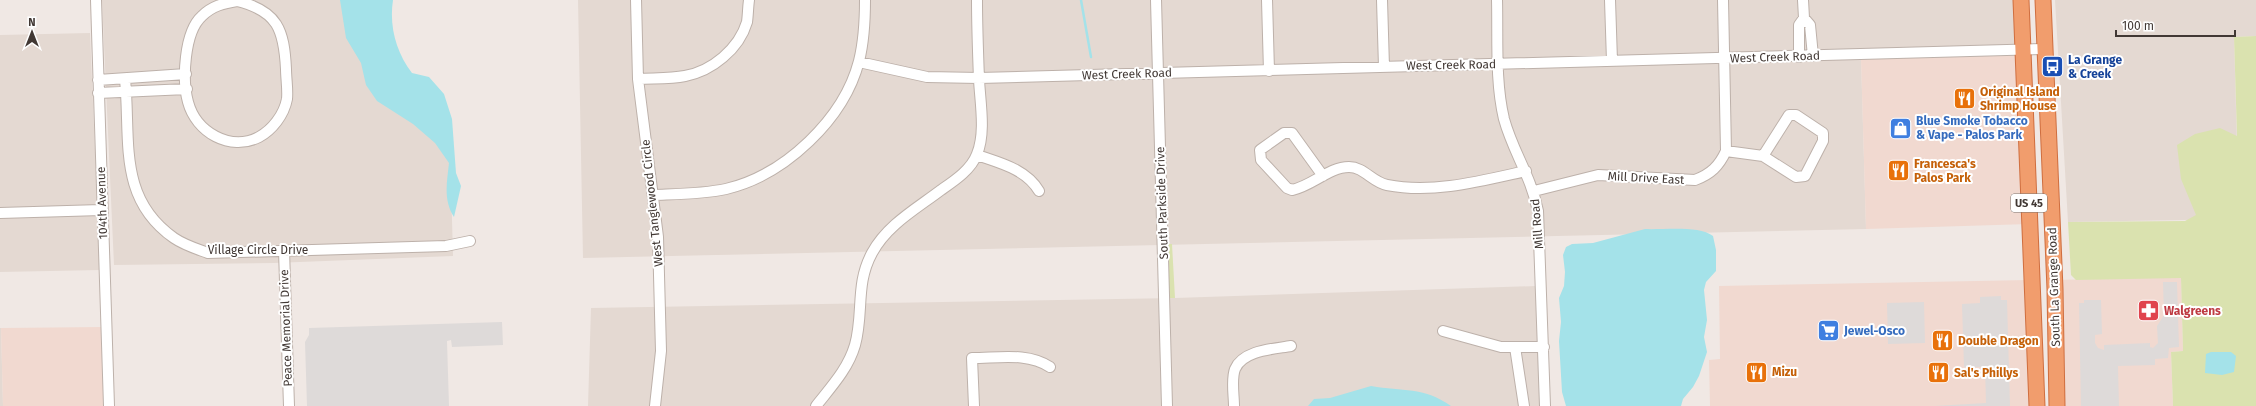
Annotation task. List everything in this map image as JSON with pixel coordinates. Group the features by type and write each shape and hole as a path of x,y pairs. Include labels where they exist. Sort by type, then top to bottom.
{"highway":[{"name":"South La Grange Road","path":"2021,0 2037,406"},
{"name":"South La Grange Road","path":"2043,0 2055,289 2057,406"}],"street":[{"name":"104th Avenue","path":"96,0 101,210 109,406"},
{"name":"West Tanglewood Circle","path":"636,0 638,78 654,195 658,237 661,351 655,406"},
{"path":"638,78 684,76 702,71 721,60 735,45 746,22 749,0"},
{"path":"654,195 706,193 728,189 748,182 796,154 816,136 832,116 851,81 859,62 863,43 865,0"},
{"path":"816,406 842,372 850,358 858,329 860,286 865,268 881,239 895,224 958,178 969,167 977,154 981,129 977,0"},
{"name":"South Parkside Drive","path":"1156,0 1167,406"},
{"path":"1267,0 1269,71"},
{"path":"1382,0 1384,67"},
{"name":"Mill Road","path":"1497,0 1500,101 1510,138 1534,191 1538,211 1546,406"},
{"path":"1610,0 1612,61"},
{"path":"1722,0 1726,151 1764,156 1796,177 1805,176 1823,141 1823,133 1796,115 1789,115 1764,156"},
{"path":"1803,0 1804,18 1810,25 1812,56"},
{"path":"237,1 254,5 271,16 281,31 285,48 287,99 281,115 268,131 250,141 234,142 219,139 205,130 195,119 188,102 187,89 187,41 192,27 202,16 219,4 237,1"},
{"path":"1799,56 1799,25 1804,18"},
{"name":"West Creek Road","path":"859,62 927,77 979,78 1724,59 2045,49"},
{"path":"98,80 186,74"},
{"name":"Village Circle Drive","path":"126,79 130,172 139,199 152,221 176,239 208,253 446,246 470,241"},
{"path":"98,93 187,89"},
{"path":"1323,176 1292,133 1284,133 1260,150 1261,160 1287,188 1297,189 1323,176 1349,167 1362,170 1379,183 1388,185 1436,187 1472,183 1526,171"},
{"name":"Mill Drive East","path":"1534,191 1598,175 1695,180 1707,176 1716,168 1726,151"},
{"path":"977,154 1019,171 1033,180 1039,191"},
{"path":"0,212 101,210"},
{"name":"Peace Memorial Drive","path":"284,250 289,406"},
{"path":"1443,331 1501,347 1544,347"},
{"path":"1234,406 1235,369 1240,362 1260,352 1291,346"},
{"path":"1515,347 1524,406"},
{"path":"974,406 972,358 1030,358 1041,360 1050,367"}],"shaded area":[{"path":"102,0 370,0 450,148 453,256 274,263 114,265"},
{"path":"578,0 2023,0 2025,48 1861,59 1866,229 583,258"},
{"path":"2055,0 2256,0 2256,36 2234,37 2239,219 2068,222"},
{"path":"90,33 100,270 0,272 0,35"},
{"path":"2022,55 2029,224 1866,229 1861,59"},
{"path":"2181,277 2183,351 2171,352 2173,406 2058,406 2055,280"},
{"path":"2029,280 2034,406 1710,406 1709,360 1720,359 1719,286"},
{"path":"2163,282 2177,282 2179,347 2169,348 2168,358 2155,359 2155,365 2118,366 2119,406 2081,406 2079,303 2084,303 2084,300 2101,300 2102,334 2095,335 2095,343 2098,348 2104,350 2104,345 2150,343 2150,347 2153,348 2158,343 2157,326 2164,315"},
{"path":"1536,286 1540,406 588,406 591,308 1175,298"},
{"path":"2001,296 2001,300 2007,300 2010,406 1934,406 1986,403 1985,367 1964,367 1962,304 1980,303 1980,297"},
{"path":"1924,302 1925,343 1888,344 1887,303"},
{"path":"502,322 503,345 452,347 451,340 447,341 449,406 307,406 305,342 309,335 309,328"},
{"path":"103,327 105,406 3,406 1,328"},
{"path":"1,328 3,406 0,406"}],"green space":[{"path":"2256,36 2256,406 2173,406 2171,352 2183,351 2181,278 2076,280 2071,275 2068,222 2185,221 2196,215 2181,179 2177,145 2195,134 2220,128 2237,136 2234,37"},
{"path":"1167,244 1172,244 1175,298 1168,298"}],"water":[{"path":"340,0 393,0 393,29 398,48 406,65 412,73 429,77 444,94 452,119 456,173 461,186 454,217 448,204 447,197 449,163 435,143 413,124 377,101 366,85 361,63 346,38"},
{"path":"1645,229 1690,229 1699,230 1713,236 1716,250 1716,271 1706,282 1704,290 1707,320 1704,337 1707,352 1699,376 1693,387 1683,399 1681,406 1566,406 1562,392 1559,341 1561,322 1559,298 1564,286 1565,272 1563,255 1566,247 1572,244 1593,243"},
{"path":"2211,352 2231,352 2236,356 2234,372 2222,375 2205,373 2206,354"},
{"path":"1371,386 1422,392 1431,395 1451,406 1308,406 1314,399 1330,398"}],"waterway":[{"path":"1081,0 1091,57"}],"place":[{"name":"La Grange & Creek","path":"2052,67"},
{"name":"Original Island Shrimp House","path":"1965,99"},
{"name":"Blue Smoke Tobacco & Vape - Palos Park","path":"1901,128"},
{"name":"Francesca's Palos Park","path":"1899,171"},
{"name":"Walgreens","path":"2149,311"},
{"name":"Jewel-Osco","path":"1829,331"},
{"name":"Double Dragon","path":"1943,341"},
{"name":"Mizu","path":"1757,372"},
{"name":"Sal's Phillys","path":"1939,373"}]}
